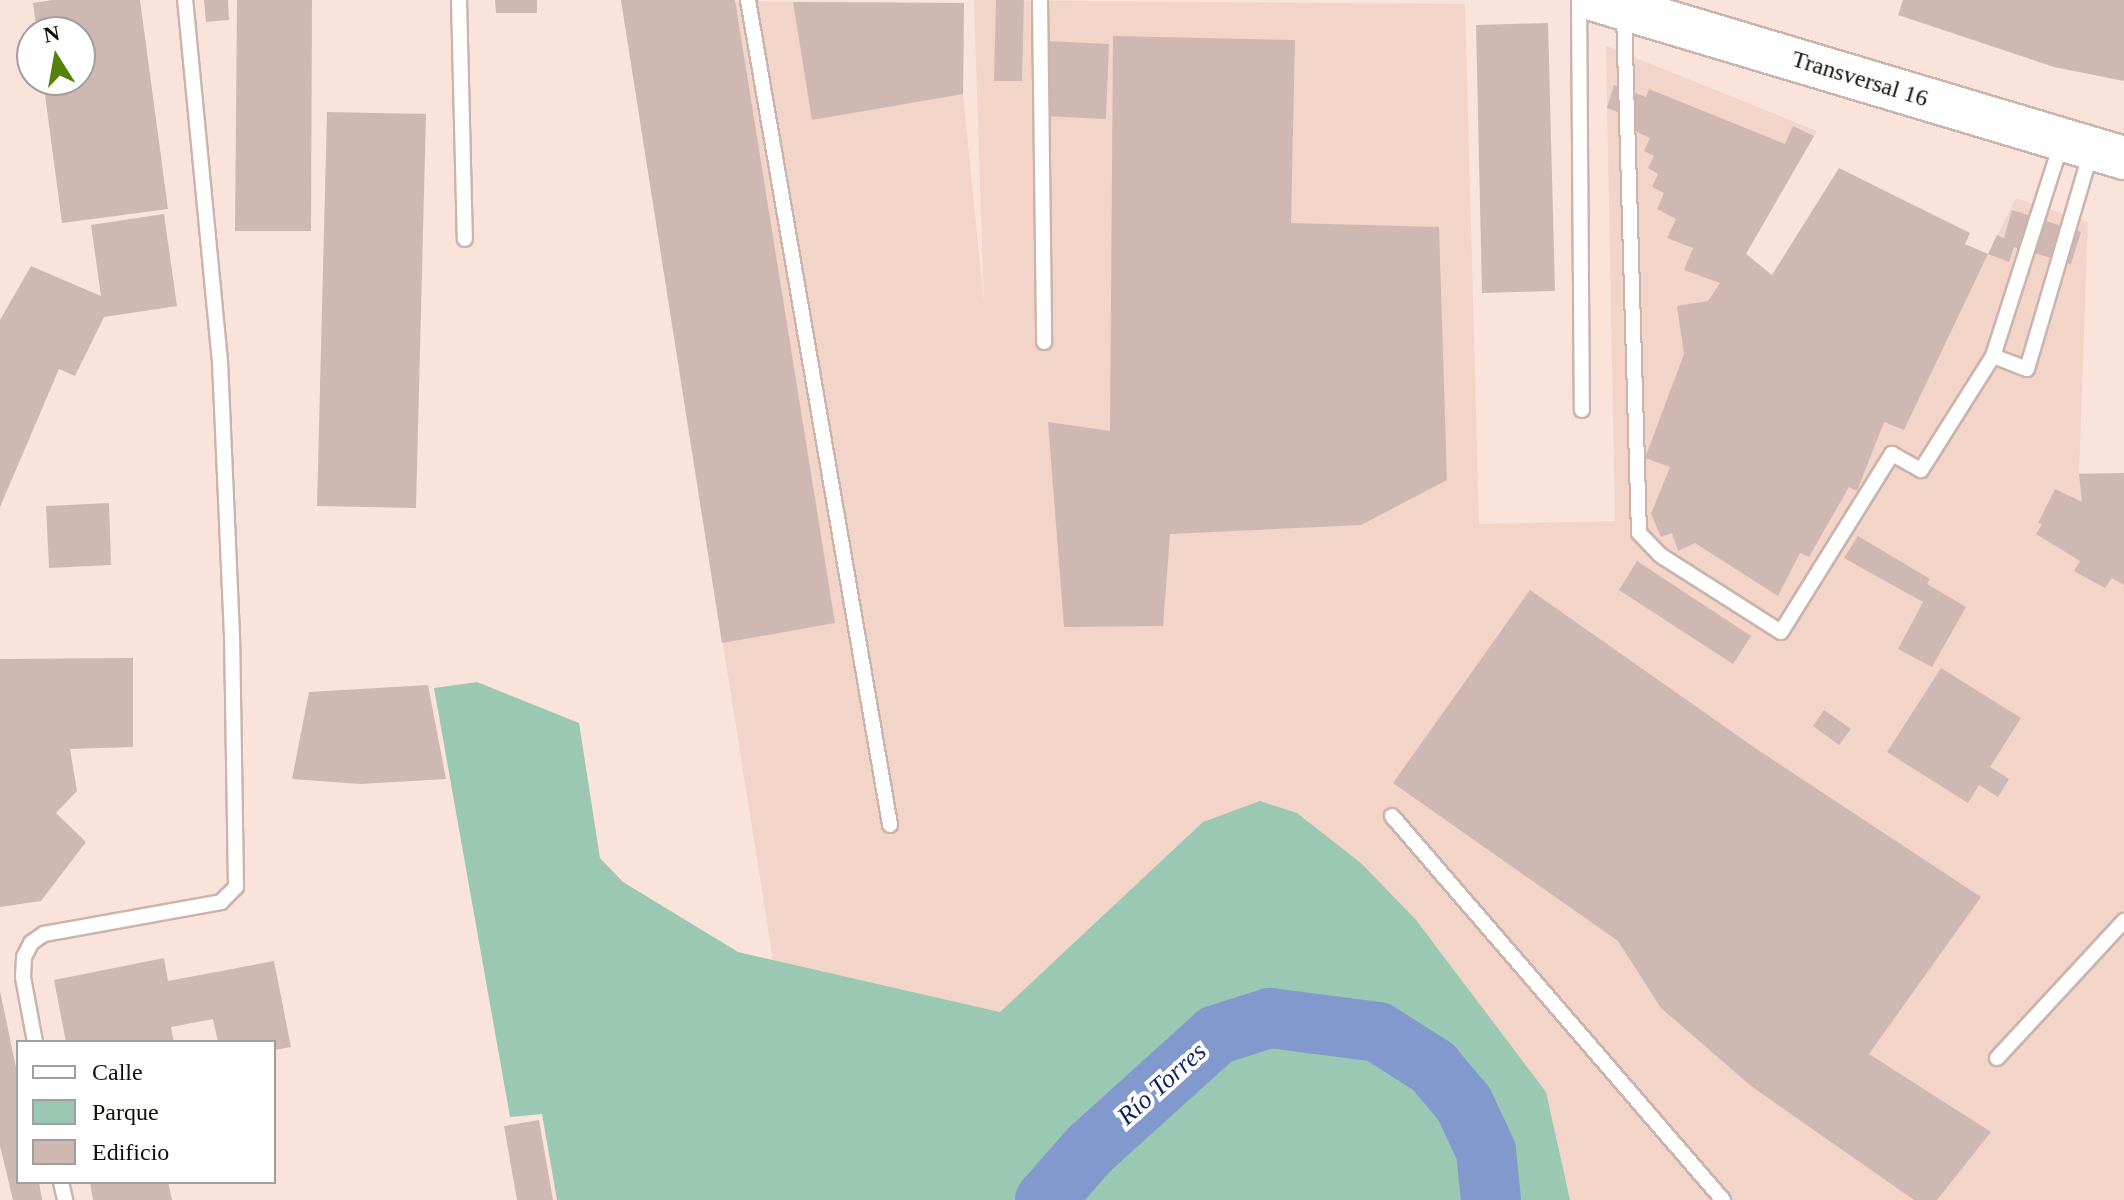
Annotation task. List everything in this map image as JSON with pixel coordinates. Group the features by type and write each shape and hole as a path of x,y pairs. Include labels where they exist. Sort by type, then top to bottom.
{"main road":[{"name":"Transversal 16","path":"1610,4 2093,149"}],"lane":[{"path":"35,1040 23,977 24,957 31,943 44,934 221,902 236,887 232,636 220,362 185,0"},
{"path":"459,0 465,239"},
{"path":"748,0 890,825"},
{"path":"1040,0 1044,342"},
{"path":"1579,0 1582,410"},
{"path":"1610,4 1639,533 1660,555 1781,632 1892,454 1921,470 1993,356 2093,149"},
{"path":"1993,356 2027,369 2093,149"},
{"path":"1392,816 1723,1200"},
{"path":"1997,1058 2124,921"}],"shaded area":[{"path":"621,0 964,3 963,94 984,305 974,0 1465,4 1479,524 1615,521 1606,46 1817,131 1746,253 1914,403 2016,198 2088,222 2079,473 2124,473 2124,1200 1513,1200 1078,939 1000,1012 773,960"}],"green space":[{"path":"477,682 579,723 600,858 623,882 738,952 1000,1012 1203,822 1260,801 1297,813 1362,864 1416,920 1546,1092 1570,1200 557,1200 542,1114 510,1117 434,688"}],"building":[{"path":"53,0 140,0 168,209 62,223 45,96 96,96 96,16 35,16 33,3"},
{"path":"204,0 228,0 229,20 206,22"},
{"path":"237,0 312,0 311,231 235,231"},
{"path":"495,0 537,0 537,13 496,13"},
{"path":"621,0 735,0 835,623 722,643"},
{"path":"996,0 1024,0 1022,81 994,81"},
{"path":"1903,0 2124,0 2124,81 2054,67 1898,15"},
{"path":"793,2 964,3 963,94 812,120"},
{"path":"1548,23 1555,291 1482,293 1476,25"},
{"path":"1113,36 1295,40 1291,223 1439,227 1447,480 1361,525 1170,534 1163,626 1064,627 1048,422 1110,431"},
{"path":"1046,41 1109,44 1106,119 1042,116"},
{"path":"1614,85 1646,97 1649,89 1785,144 1793,126 1814,136 1746,254 1772,275 1839,168 1970,233 1965,244 1988,254 1904,430 1884,422 1857,491 1849,487 1809,557 1800,553 1778,596 1695,543 1678,551 1672,533 1661,537 1651,514 1670,467 1645,458 1684,354 1677,306 1708,301 1720,283 1684,270 1693,248 1667,238 1676,219 1657,209 1664,193 1652,187 1658,174 1648,168 1654,156 1644,151 1650,138 1631,129 1636,119 1607,108"},
{"path":"327,112 426,114 416,508 317,506"},
{"path":"2012,210 2081,232 2071,264 2014,247 2009,262 1988,254 1997,235 2004,238"},
{"path":"164,214 177,306 104,317 75,376 59,369 0,507 0,320 31,266 101,296 91,225"},
{"path":"2124,473 2124,585 2112,578 2105,588 2074,571 2080,561 2036,534 2042,524 2038,523 2055,489 2082,502 2079,474"},
{"path":"109,503 111,565 49,568 46,506"},
{"path":"1858,536 1930,579 1927,584 1966,607 1932,667 1898,649 1923,602 1844,558"},
{"path":"1637,561 1751,636 1733,664 1619,590"},
{"path":"1530,590 1758,750 1981,897 1869,1054 1991,1132 1937,1200 1914,1200 1751,1086 1661,1008 1618,941 1393,783"},
{"path":"133,658 133,747 70,749 77,791 56,813 86,842 41,901 0,907 0,659"},
{"path":"1941,668 2021,718 1990,767 2009,779 1998,797 1979,785 1968,803 1887,752"},
{"path":"428,685 446,779 360,784 292,779 309,692"},
{"path":"1824,710 1851,729 1839,745 1813,726"},
{"path":"164,958 168,981 274,961 291,1047 276,1050 276,1040 218,1040 213,1019 171,1027 174,1040 66,1040 54,980"},
{"path":"0,991 16,1067 16,1184 39,1184 42,1200 13,1200 0,1146"},
{"path":"539,1120 553,1200 517,1200 504,1126"},
{"path":"90,1184 168,1184 172,1200 93,1200"}],"waterway":[{"name":"Río Torres","path":"1045,1200 1090,1149 1216,1035 1270,1018 1378,1032 1433,1067 1464,1104 1486,1151 1491,1200"}]}
